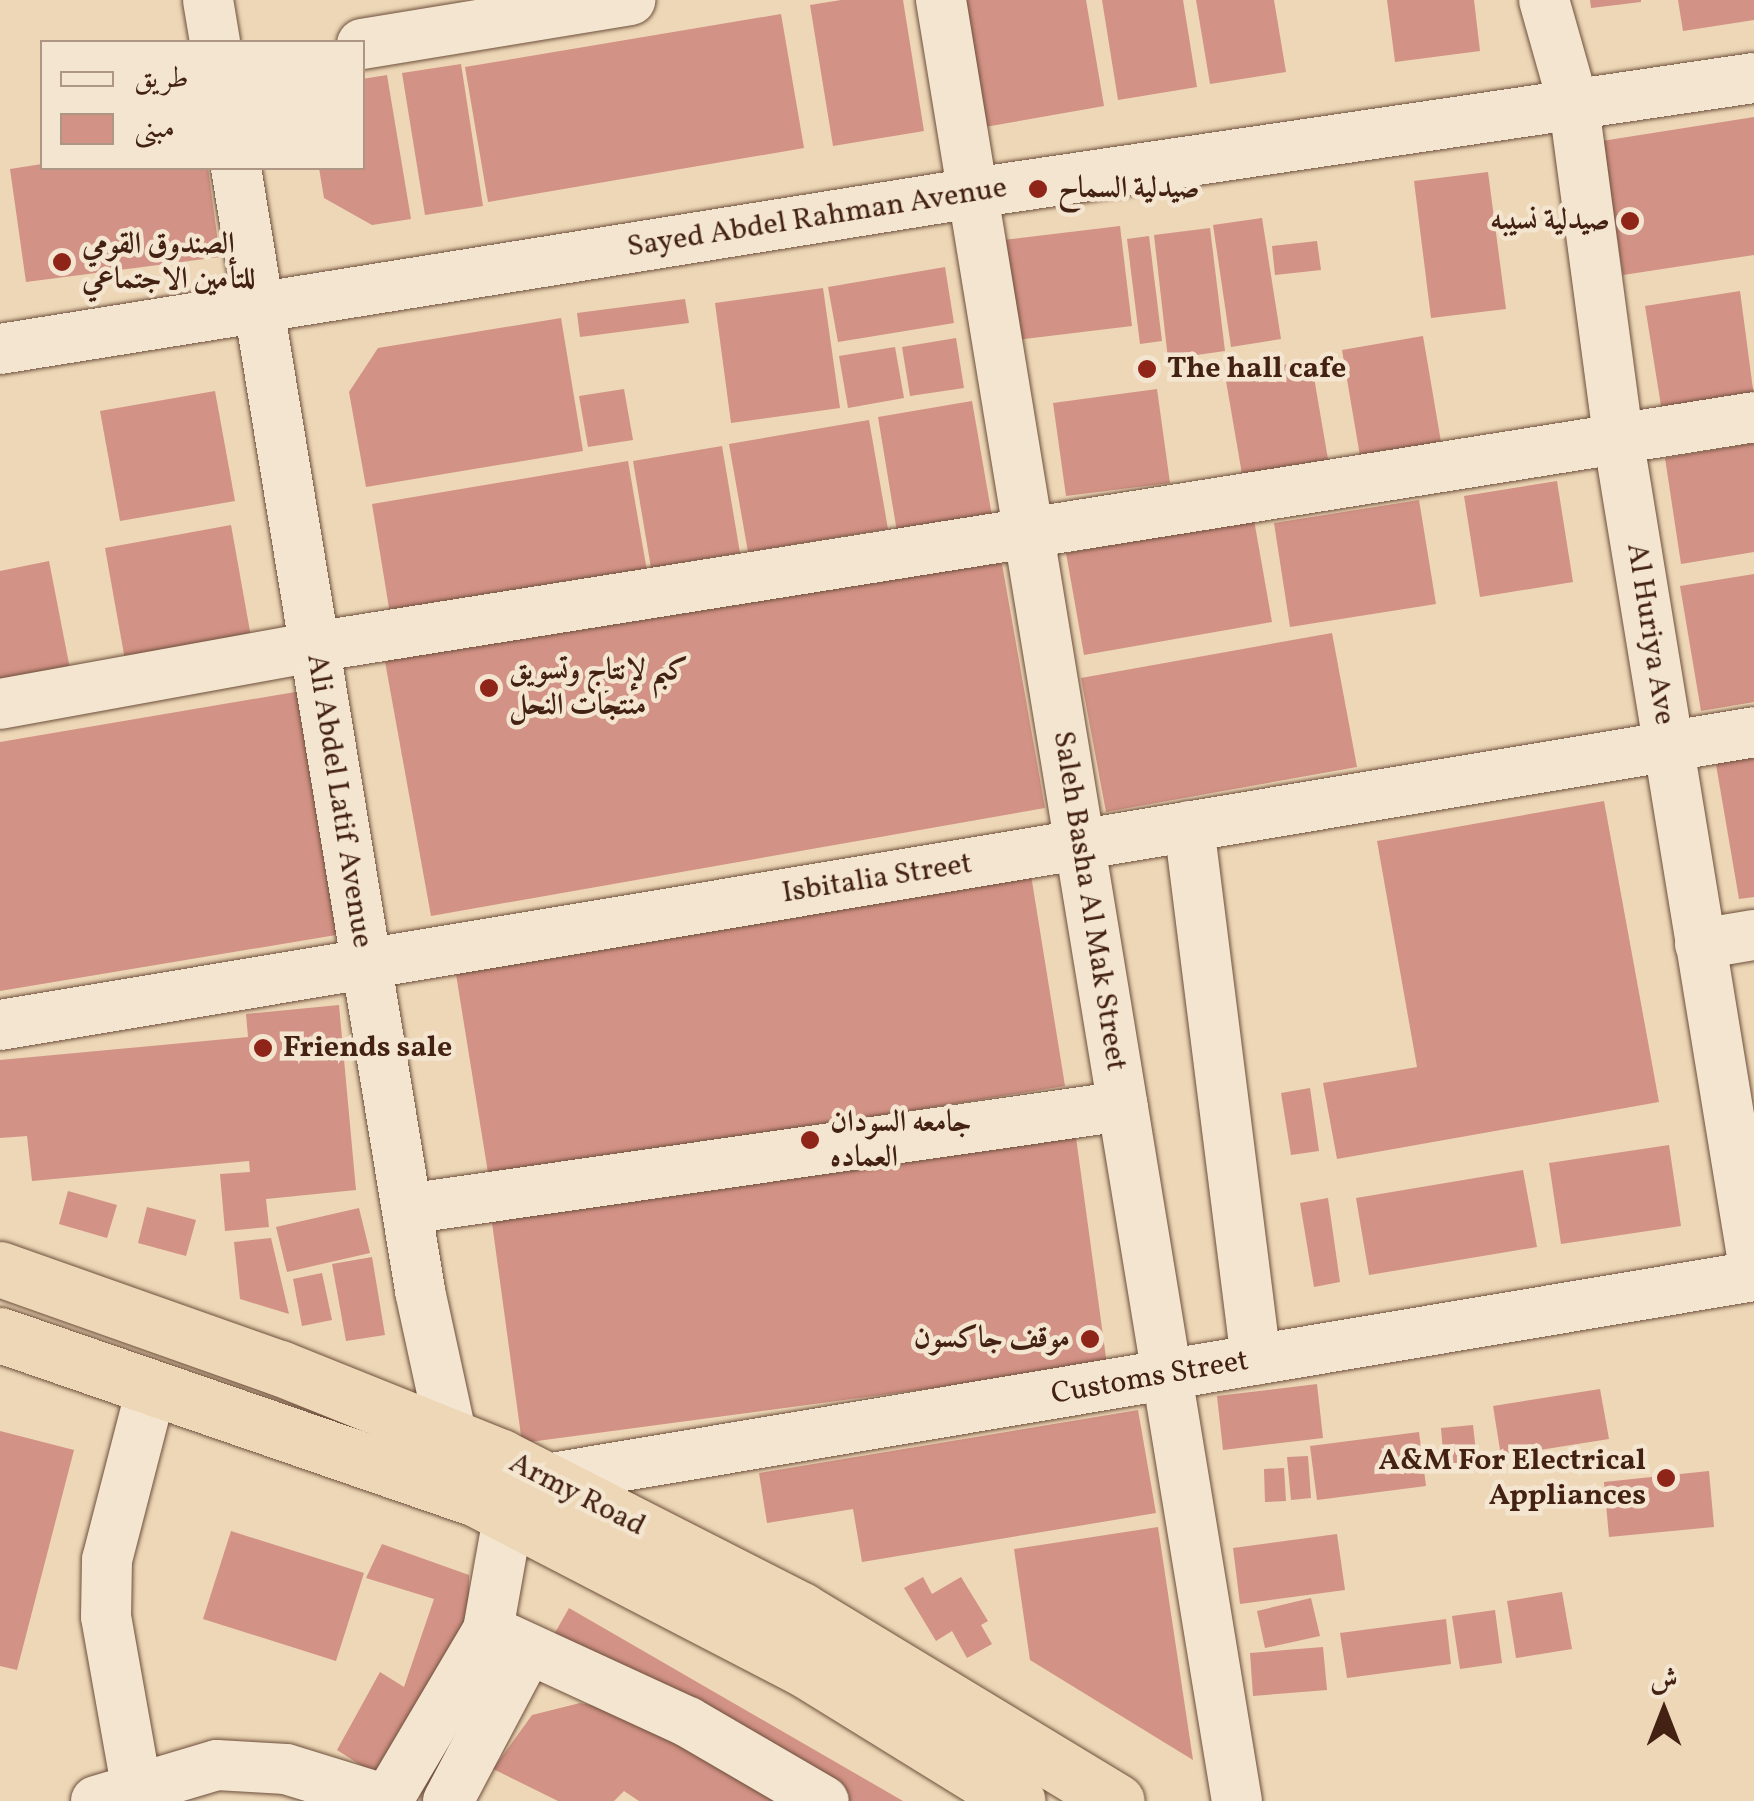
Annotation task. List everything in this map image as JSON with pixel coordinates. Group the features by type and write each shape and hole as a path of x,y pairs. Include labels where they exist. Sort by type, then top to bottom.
{"highway":[{"name":"Army Road","path":"0,1269 451,1433 801,1610 1117,1801"},
{"name":"Army Road","path":"0,1335 360,1454 508,1518 756,1642 1018,1801"}],"street":[{"path":"208,0 215,40"},
{"path":"365,43 516,9 630,0"},
{"name":"Saleh Basha Al Mak Street","path":"941,0 1237,1801"},
{"name":"Al Huriya Ave","path":"1544,0 1574,106 1619,442 1754,1272"},
{"name":"Sayed Abdel Rahman Avenue","path":"0,349 973,193 1754,78"},
{"name":"Ali Abdel Latif Avenue","path":"236,170 406,1209 451,1433"},
{"path":"0,704 314,647 1028,531 1619,442 1754,417"},
{"name":"Isbitalia Street","path":"0,1026 1754,732"},
{"path":"1189,826 1256,1360"},
{"path":"1700,944 1754,935"},
{"path":"406,1209 1123,1106"},
{"name":"Customs Street","path":"546,1479 1754,1272"},
{"path":"152,1386 107,1560 106,1617 116,1793 216,1764 286,1769 387,1800 508,1641"},
{"path":"448,1801 508,1641 508,1518"},
{"path":"508,1641 688,1722 824,1801"}],"building":[{"path":"841,0 903,0 924,131 833,146 810,5"},
{"path":"962,0 1086,0 1104,106 985,127"},
{"path":"1102,0 1183,0 1197,87 1118,100"},
{"path":"1196,0 1274,0 1286,72 1210,84"},
{"path":"1387,0 1474,0 1480,51 1395,62"},
{"path":"1590,0 1641,0 1641,2 1591,8"},
{"path":"1678,0 1754,0 1754,20 1683,31"},
{"path":"781,14 804,148 488,202 465,67"},
{"path":"461,64 483,206 425,215 402,73"},
{"path":"387,75 411,219 372,225 324,198 319,170 365,170 365,79"},
{"path":"1754,117 1754,255 1623,275 1602,141"},
{"path":"40,164 40,170 208,170 220,257 26,282 10,169"},
{"path":"1488,172 1506,309 1431,318 1414,181"},
{"path":"1262,218 1281,339 1231,347 1213,225"},
{"path":"1120,226 1132,326 1016,340 1003,240"},
{"path":"1210,228 1225,351 1168,359 1154,235"},
{"path":"1149,236 1162,341 1140,344 1127,239"},
{"path":"1317,241 1321,270 1275,275 1272,246"},
{"path":"945,267 954,323 838,342 828,287"},
{"path":"823,288 840,408 731,423 715,303"},
{"path":"1740,291 1754,397 1662,412 1645,306"},
{"path":"685,299 689,323 580,337 577,313"},
{"path":"561,318 583,451 366,487 349,392 378,348"},
{"path":"1423,336 1441,442 1360,456 1342,350"},
{"path":"956,338 964,388 910,396 902,347"},
{"path":"895,347 904,398 848,408 839,356"},
{"path":"1311,360 1329,465 1243,480 1225,375"},
{"path":"624,389 633,440 588,447 579,396"},
{"path":"1157,389 1170,483 1066,496 1053,403"},
{"path":"215,391 235,501 120,521 100,411"},
{"path":"972,401 992,516 897,532 878,417"},
{"path":"869,420 888,529 748,552 729,444"},
{"path":"1754,443 1754,552 1681,564 1665,458"},
{"path":"722,446 740,553 651,568 633,461"},
{"path":"628,461 647,571 390,614 372,504"},
{"path":"1557,481 1573,582 1480,597 1464,496"},
{"path":"1419,500 1436,604 1290,627 1274,523"},
{"path":"1254,520 1272,622 1084,655 1066,553"},
{"path":"231,525 251,637 125,660 105,548"},
{"path":"999,547 1045,808 431,916 384,656"},
{"path":"49,561 70,669 0,682 0,571"},
{"path":"1754,574 1754,702 1701,711 1680,586"},
{"path":"1332,633 1357,767 1106,812 1081,678"},
{"path":"301,691 342,934 0,991 0,742"},
{"path":"1754,740 1754,897 1739,899 1713,747"},
{"path":"1604,801 1659,1102 1337,1159 1323,1083 1417,1067 1377,841"},
{"path":"1031,875 1065,1086 489,1179 455,968"},
{"path":"339,1005 356,1190 266,1199 269,1227 225,1231 220,1174 250,1172 249,1161 32,1181 27,1136 0,1138 0,1060 248,1037 246,1014"},
{"path":"1310,1088 1319,1151 1291,1155 1281,1093"},
{"path":"1075,1130 1107,1365 522,1443 490,1208"},
{"path":"1669,1145 1681,1226 1561,1244 1549,1163"},
{"path":"1523,1170 1537,1247 1369,1275 1356,1198"},
{"path":"68,1191 117,1205 107,1238 59,1224"},
{"path":"1328,1198 1340,1282 1314,1287 1300,1203"},
{"path":"147,1207 196,1220 186,1256 138,1243"},
{"path":"359,1208 370,1253 287,1272 276,1227"},
{"path":"271,1238 289,1314 240,1299 234,1242"},
{"path":"372,1257 385,1335 346,1341 332,1264"},
{"path":"322,1273 332,1320 302,1326 293,1279"},
{"path":"1317,1384 1323,1438 1223,1450 1217,1396"},
{"path":"1600,1389 1609,1439 1501,1456 1493,1406"},
{"path":"1138,1410 1156,1513 862,1562 853,1509 767,1523 759,1473"},
{"path":"1473,1425 1477,1461 1444,1464 1441,1428"},
{"path":"0,1431 74,1450 17,1670 0,1666"},
{"path":"1419,1432 1426,1486 1317,1500 1310,1446"},
{"path":"1308,1456 1311,1498 1291,1500 1287,1457"},
{"path":"1284,1468 1286,1501 1265,1502 1264,1469"},
{"path":"1709,1471 1714,1527 1609,1537 1604,1482"},
{"path":"1158,1527 1193,1760 1030,1660 1014,1549"},
{"path":"231,1531 364,1573 336,1661 203,1619"},
{"path":"1337,1534 1345,1590 1240,1604 1233,1548"},
{"path":"382,1544 469,1575 469,1628 379,1777 337,1750 380,1672 404,1687 434,1599 366,1578"},
{"path":"923,1577 932,1594 961,1577 988,1621 981,1625 992,1644 967,1658 952,1631 936,1641 904,1588"},
{"path":"1562,1592 1572,1649 1516,1658 1507,1601"},
{"path":"1311,1598 1320,1636 1265,1648 1257,1611"},
{"path":"569,1608 903,1801 834,1801 552,1638"},
{"path":"1495,1610 1502,1663 1460,1669 1452,1616"},
{"path":"1446,1619 1451,1664 1347,1678 1340,1633"},
{"path":"1323,1647 1327,1690 1253,1696 1250,1653"},
{"path":"580,1703 629,1712 776,1801 639,1801 624,1791 614,1801 558,1801 493,1769 532,1715"}],"place":[{"name":"صيدلية السماح","path":"1038,189"},
{"name":"صيدلية نسيبه","path":"1630,221"},
{"name":"الصندوق القومي للتأمين الاجتماعي","path":"62,262"},
{"name":"The hall cafe","path":"1147,369"},
{"name":"كبم لإنتاج وتسويق منتجات النحل","path":"489,688"},
{"name":"Friends sale","path":"263,1048"},
{"name":"جامعه السودان العماده","path":"810,1140"},
{"name":"موقف جاكسون","path":"1090,1339"},
{"name":"A&M For Electrical Appliances","path":"1666,1478"}]}
